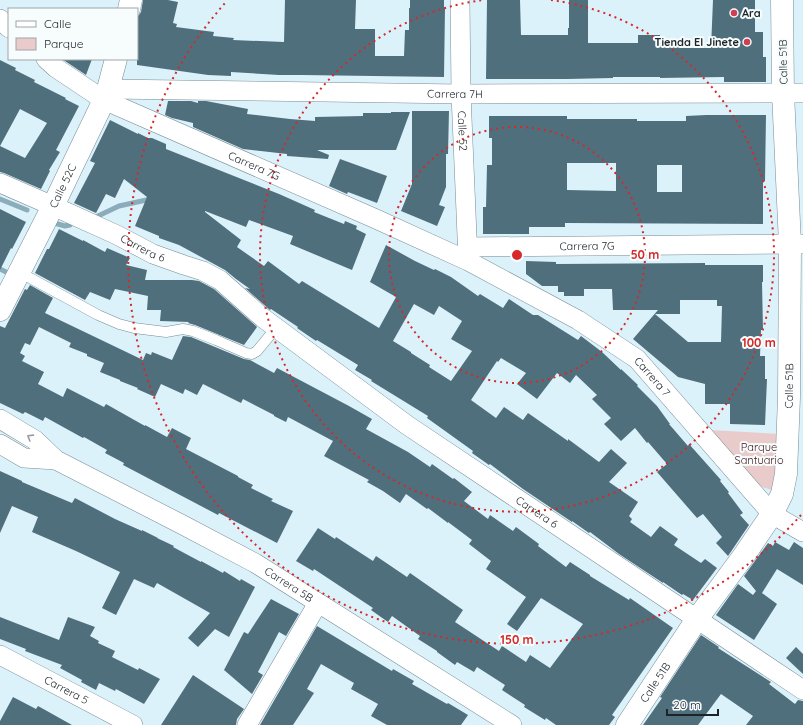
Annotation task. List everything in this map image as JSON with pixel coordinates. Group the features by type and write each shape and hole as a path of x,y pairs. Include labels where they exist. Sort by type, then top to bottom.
{"street":[{"name":"Calle 52","path":"460,0 461,94 468,254"},
{"name":"Calle 51B","path":"627,725 697,618 745,554 772,514 782,494 796,397 796,244 793,93 782,0"},
{"path":"0,19 8,27"},
{"name":"Carrera 7G","path":"47,60 56,68 106,95 376,219 468,254 796,244"},
{"name":"Calle 52C","path":"0,310 53,206 106,95 116,60"},
{"name":"Carrera 7H","path":"106,95 793,93"},
{"name":"Carrera 6","path":"0,183 117,235 153,254 203,271 220,280 263,318 407,426 803,690"},
{"name":"Carrera 7","path":"468,254 578,320 637,359 772,514 800,528"},
{"name":"Carrera 5B","path":"0,419 35,440 56,460 255,563 512,725"},
{"name":"Carrera 5B","path":"0,444 24,458 56,460"},
{"path":"247,725 318,603"},
{"name":"Carrera 5","path":"0,655 133,725"}],"lane":[{"path":"19,272 98,315 119,324 134,328 166,332 183,329 193,331 246,353 252,354 257,351 276,328"}],"green space":[{"name":"Parque Santuario","path":"710,430 781,434 775,489 772,490 762,487 711,437"}],"building":[{"path":"143,0 168,0 178,2 173,23 177,24 176,27 214,32 213,36 234,38 233,40 284,42 285,0 356,0 355,29 375,29 375,56 404,56 405,30 409,30 410,0 444,0 444,77 279,75 231,72 231,76 208,75 137,65 138,16 141,12"},
{"path":"487,0 520,0 521,35 568,35 569,0 588,0 588,43 638,43 638,35 660,35 660,39 683,39 683,48 711,48 713,0 755,0 755,32 763,32 763,57 766,57 766,82 724,82 724,77 486,79"},
{"path":"0,60 16,68 15,70 35,80 34,82 79,106 56,150 60,152 49,170 50,171 41,189 0,172","holes":["20,109 47,123 25,158 0,146"]},
{"path":"64,60 92,60 86,75"},
{"path":"168,101 191,101 198,103 198,101 206,101 248,109 247,114 315,121 315,117 363,116 363,113 410,112 396,150 317,150 329,155 328,159 287,156 287,154 243,149 193,127 193,123 165,115"},
{"path":"412,111 449,111 448,154 446,154 446,187 439,205 445,207 437,226 401,211 412,184"},
{"path":"766,115 763,224 565,223 565,227 529,227 529,234 483,234 483,207 486,207 487,165 492,165 492,138 489,138 489,116 567,116 567,119 686,121 686,116","holes":["567,163 616,163 616,191 567,190","657,165 682,165 682,192 657,192"]},
{"path":"110,120 138,134 166,144 166,149 279,194 315,210 314,212 344,224 345,221 357,226 356,229 366,234 352,270 290,244 293,236 249,220 246,227 205,211 241,240 237,247 264,266 268,261 299,284 302,281 379,328 396,297 370,282 386,245 415,261 451,277 478,296 480,294 503,308 509,299 533,315 538,315 578,340 581,336 621,369 657,406 669,424 688,446 689,444 721,480 720,481 729,492 728,493 743,513 740,515 749,525 728,556 716,543 722,537 703,514 697,518 657,472 667,464 635,428 621,441 604,424 611,418 592,399 597,395 576,375 570,383 557,373 537,399 517,384 526,373 501,358 498,362 497,361 471,400 496,418 504,407 523,420 528,413 568,441 568,439 599,462 611,449 627,463 609,482 638,502 629,516 632,519 630,522 651,537 660,526 678,539 674,545 701,563 705,559 717,568 693,600 683,594 682,595 619,554 590,532 589,533 523,489 490,464 489,465 472,453 473,451 427,418 428,416 355,370 358,365 317,340 316,341 297,328 298,327 271,309 270,310 245,288 250,289 225,270 179,245 159,238 159,236 135,226 147,197 124,179 115,198 106,194 96,213 74,203 95,163 90,161","holes":["414,304 434,315 439,306 462,321 451,339 472,351 451,381 429,367 430,365 393,341"]},
{"path":"340,159 387,176 377,203 348,192 347,194 329,186"},
{"path":"0,209 26,222 0,270"},
{"path":"59,229 105,252 107,248 130,258 126,265 147,270 145,280 199,281 214,289 257,327 244,345 188,323 189,322 160,321 161,310 147,310 148,296 115,289 110,300 90,292 85,300 35,273"},
{"path":"526,261 556,262 556,264 705,263 705,265 763,265 763,330 761,330 760,356 765,356 765,379 767,379 765,425 730,424 730,404 705,404 705,384 678,377 633,339 658,310 613,310 612,289 584,289 584,296 564,296 564,292 558,292 558,286 542,286 526,274","holes":["680,300 717,300 717,306 722,306 721,342 688,342 655,314 680,314"]},
{"path":"30,285 53,298 45,313 143,360 146,353 151,355 152,352 172,360 183,336 191,337 244,359 250,360 274,373 277,368 349,406 372,419 366,429 408,452 430,467 432,464 472,492 464,501 488,519 490,515 513,531 516,527 566,567 570,562 629,600 630,598 673,628 612,715 615,717 609,725 556,725 546,718 545,720 524,707 525,705 502,690 505,685 477,667 474,672 457,662 455,665 418,639 420,636 392,616 388,622 371,610 373,608 314,569 313,571 296,561 318,528 335,539 336,537 373,561 376,556 407,577 410,573 463,610 455,622 499,651 502,646 526,662 530,655 550,668 583,624 541,598 517,631 507,624 526,597 486,569 491,561 469,544 472,540 406,494 400,503 367,482 369,480 324,456 333,441 288,417 286,422 243,399 241,403 203,384 197,395 185,389 183,394 161,384 155,397 100,372 104,363 69,347 71,343 39,327 30,345 25,343 20,353 25,356 22,361 44,372 38,384 63,397 67,388 104,407 106,404 167,437 172,428 191,438 186,449 238,476 253,485 251,488 273,499 271,501 293,511 277,543 219,513 218,515 123,465 124,463 105,453 107,450 45,417 43,421 25,412 23,414 0,403 0,326 5,328 25,289 27,290"},
{"path":"0,471 72,503 75,498 115,519 142,530 174,546 173,547 223,573 224,571 240,581 241,579 255,587 229,637 215,629 198,647 188,638 210,613 157,583 154,588 134,579 116,615 102,608 120,572 32,532 38,517 12,506 0,533"},
{"path":"775,542 789,550 794,542 803,548 803,585 777,569 762,593 777,604 754,640 716,615 738,584 753,595 756,591 744,576 768,543 773,546"},
{"path":"271,599 299,614 286,636 279,632 258,672 263,675 252,694 224,670 244,632 248,634"},
{"path":"0,617 59,640 68,617 95,627 90,636 99,641 98,643 115,651 112,657 138,670 139,668 160,679 144,704 116,689 115,691 99,683 96,690 81,682 82,680 60,668 62,665 25,651 26,649 0,639"},
{"path":"317,626 392,671 393,669 414,681 412,684 468,715 461,725 387,725 371,716 378,704 351,689 354,683 321,664 307,689 314,693 293,725 260,725"},
{"path":"701,635 719,647 718,648 771,682 769,684 795,704 798,700 803,701 803,725 746,725 753,716 721,694 698,725 643,725 662,698 660,697"},
{"path":"796,647 803,654 803,674 786,658"},
{"path":"193,675 244,709 237,719 236,725 161,725"},
{"path":"13,697 36,709 38,706 72,725 0,725 0,721"}],"waterway":[{"path":"0,199 27,210"},
{"path":"98,216 119,206 151,199"},
{"path":"54,223 65,226 70,225"},
{"path":"0,269 12,275"}],"place":[{"name":"Ara","path":"734,13"},
{"name":"Tienda El Jinete","path":"747,42"}]}
